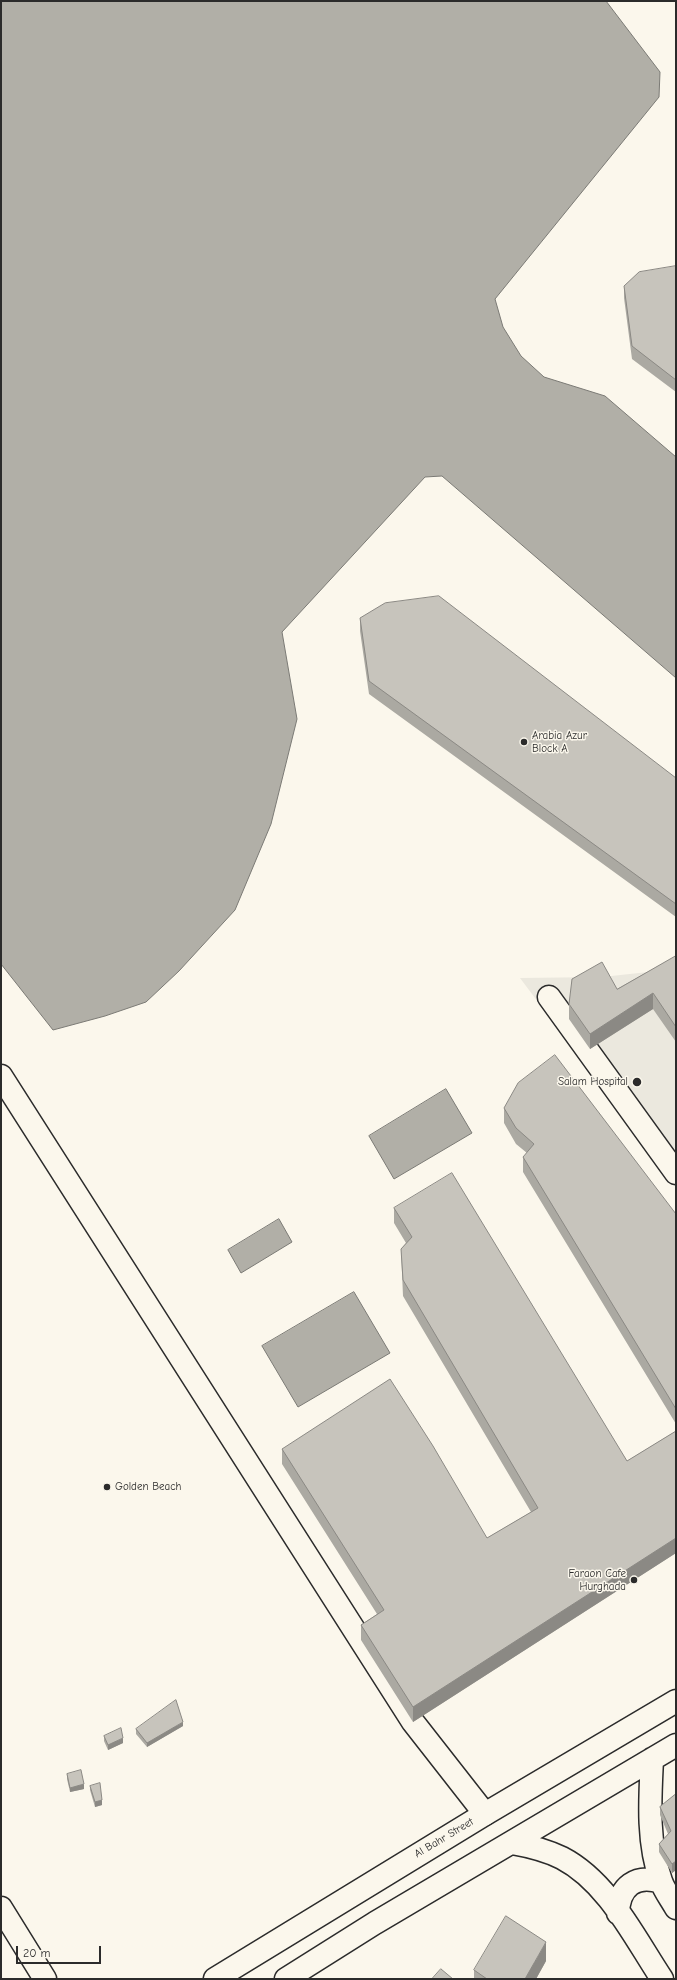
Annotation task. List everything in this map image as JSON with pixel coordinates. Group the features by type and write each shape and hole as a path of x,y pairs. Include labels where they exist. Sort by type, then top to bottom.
{"main road":[{"path":"549,997 676,1173"},
{"path":"1,1076 413,1722 485,1814"},
{"name":"Al Bahr Street","path":"214,1979 485,1814 676,1701"},
{"path":"286,1979 375,1923 676,1745"},
{"path":"652,1759 650,1808 653,1851 661,1882 676,1908"},
{"path":"512,1843 538,1848 562,1858 578,1869 603,1891 662,1979"},
{"path":"618,1913 618,1902 623,1892 630,1884 640,1880 650,1879 661,1882"},
{"path":"1,1908 45,1979"}],"shaded area":[{"path":"1,1 606,1 660,72 659,97 495,299 503,327 521,356 544,377 605,396 676,457 676,678 442,476 425,477 282,632 297,719 271,824 235,910 179,971 146,1002 105,1016 53,1030 1,964"},
{"name":"Salam Hospital","path":"676,969 676,1186 520,978 602,977"},
{"path":"446,1089 472,1133 394,1179 369,1136"},
{"path":"279,1219 292,1242 241,1273 228,1250"},
{"path":"354,1292 390,1353 298,1407 262,1346"}],"building":[{"path":"676,266 676,380 632,346 624,286 639,272"},
{"name":"Arabia Azur Block A","path":"439,596 676,778 676,904 369,681 360,618 385,603"},
{"path":"676,956 676,1027 653,993 590,1034 569,1004 572,979 602,962 617,989"},
{"path":"555,1055 676,1214 676,1409 523,1157 534,1144 516,1128 504,1108 518,1083"},
{"path":"452,1173 627,1461 676,1431 676,1538 413,1707 361,1625 384,1610 282,1449 390,1379 433,1446 487,1538 538,1508 403,1280 401,1249 412,1237 394,1208"},
{"path":"176,1700 183,1722 147,1743 136,1729"},
{"path":"121,1728 123,1738 108,1745 104,1736"},
{"path":"81,1770 84,1784 70,1788 67,1774"},
{"path":"100,1783 102,1800 95,1802 90,1786"},
{"path":"676,1794 676,1861 672,1864 659,1844 671,1831 660,1807"},
{"path":"506,1916 546,1942 525,1979 487,1979 474,1970"},
{"path":"441,1969 453,1979 432,1979"}],"place":[{"name":"Arabia Azur Block A","path":"524,742"},
{"name":"Salam Hospital","path":"637,1082"},
{"name":"Golden Beach","path":"107,1487"},
{"name":"Faraon Cafe Hurghada","path":"634,1580"}]}
